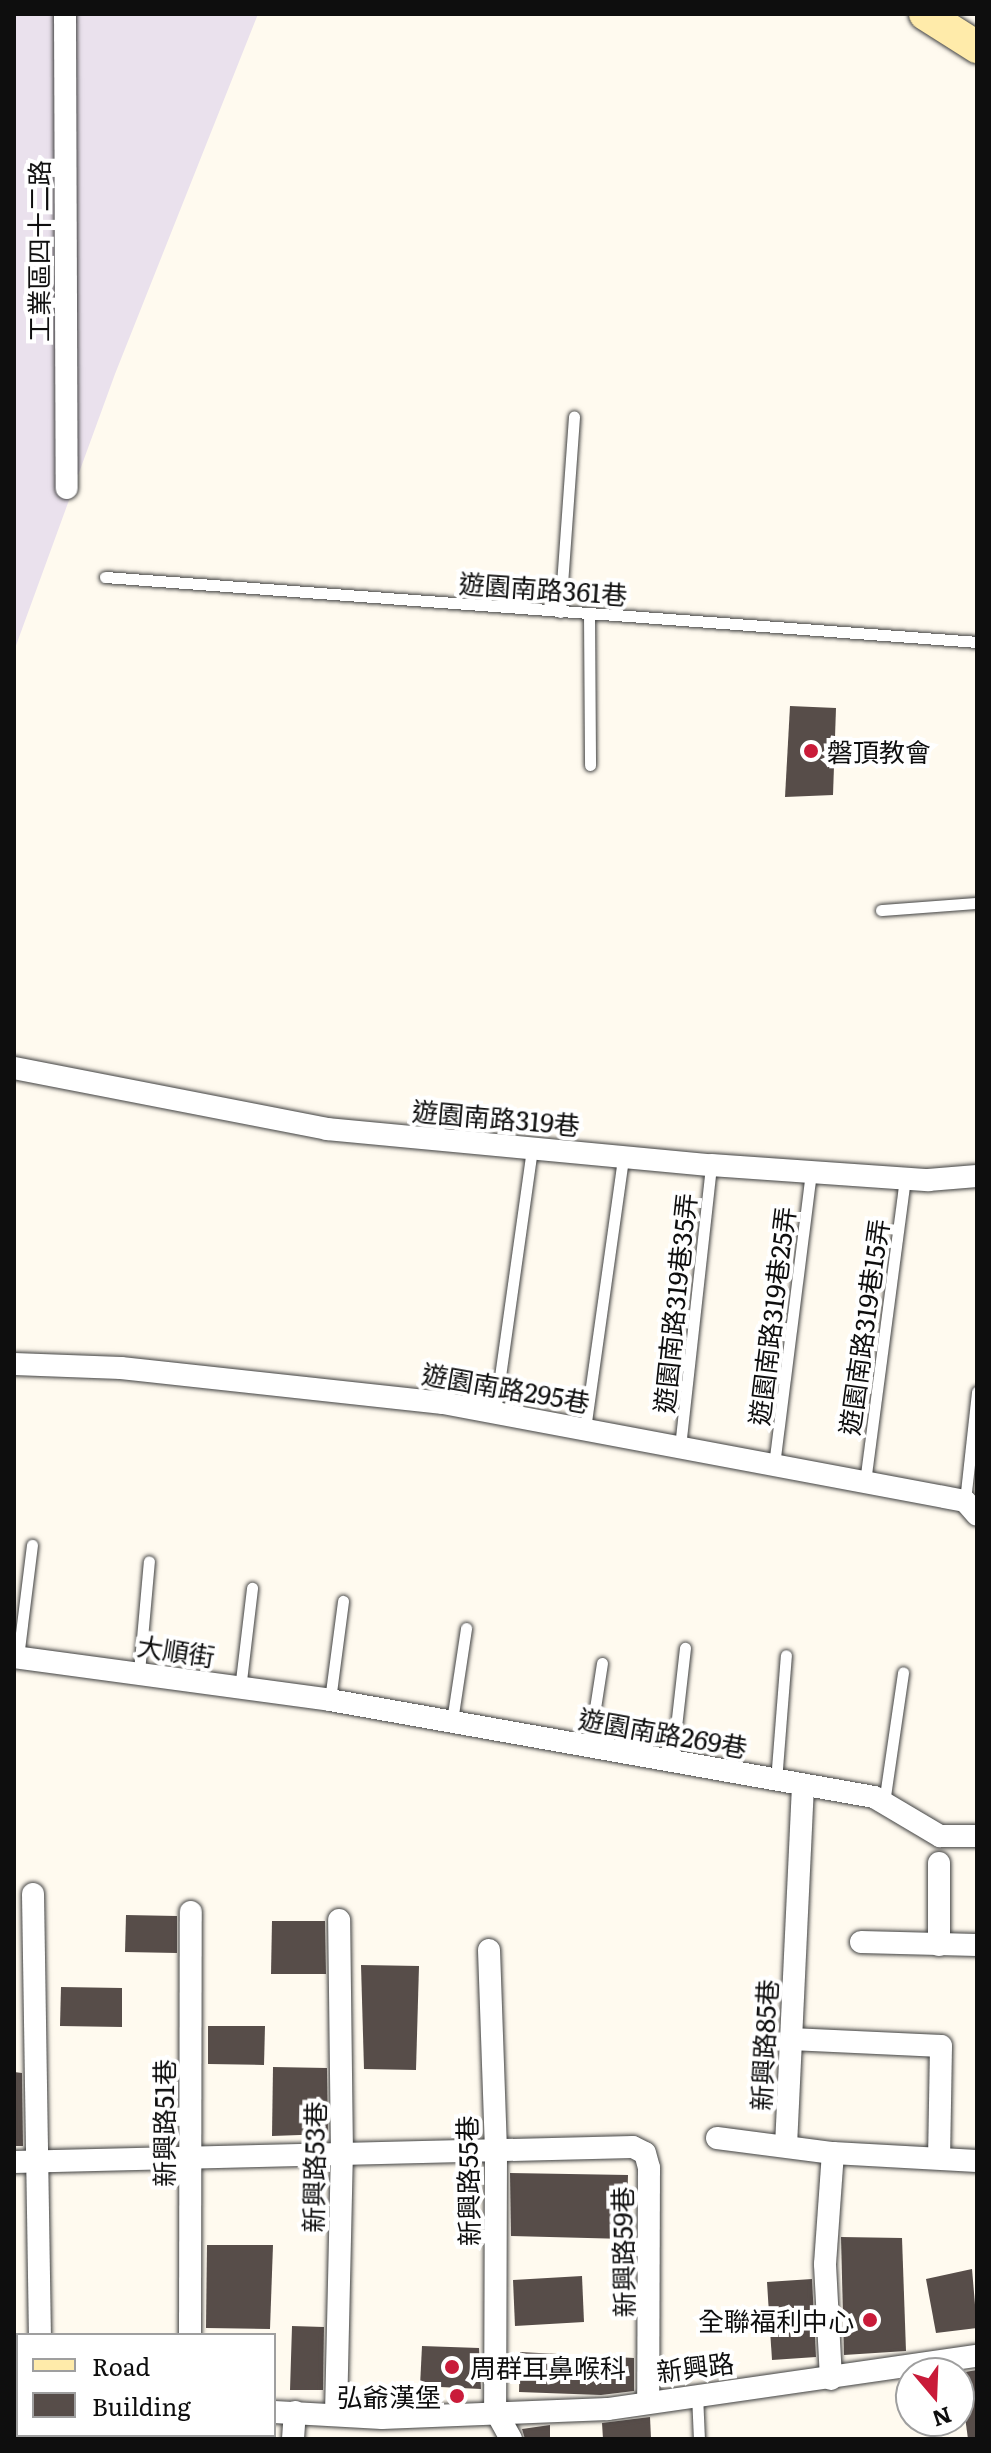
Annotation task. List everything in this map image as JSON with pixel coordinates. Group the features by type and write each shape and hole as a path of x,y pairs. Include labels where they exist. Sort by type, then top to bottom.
{"main road":[{"path":"925,14 977,47"}],"street":[{"name":"工業區四十二路","path":"65,14 67,488"},
{"name":"遊園南路319巷","path":"14,1068 327,1129 711,1165 905,1178 977,1176"},
{"name":"遊園南路295巷","path":"14,1364 121,1368 495,1412 865,1482 971,1508"},
{"name":"大順街","path":"16,1657 330,1700"},
{"name":"遊園南路269巷","path":"330,1700 884,1803 940,1836 977,1836"},
{"name":"新興路85巷","path":"786,2146 803,1786"},
{"path":"939,1863 939,1945"},
{"path":"33,1894 40,2333"},
{"name":"新興路51巷","path":"190,2333 191,1912"},
{"name":"新興路53巷","path":"336,2414 342,2155 339,1920"},
{"path":"861,1942 977,1945"},
{"name":"新興路55巷","path":"489,1950 496,2152 495,2410"},
{"path":"791,2039 941,2046 939,2157"},
{"path":"717,2138 833,2153 977,2161"},
{"name":"新興路59巷","path":"496,2152 633,2147 645,2153 652,2341 648,2399"},
{"path":"14,2162 191,2155 496,2152"},
{"path":"831,2379 825,2264 833,2153"},
{"name":"新興路","path":"284,2412 336,2414 382,2428 495,2410 608,2409 648,2399 831,2379 977,2356"},
{"path":"495,2410 511,2439"},
{"path":"284,2412 293,2439"}],"lane":[{"path":"560,612 574,416"},
{"name":"遊園南路361巷","path":"105,577 977,642"},
{"path":"589,614 590,765"},
{"path":"881,910 977,903"},
{"path":"495,1412 532,1149"},
{"path":"585,1429 623,1157"},
{"name":"遊園南路319巷35弄","path":"680,1447 711,1165"},
{"name":"遊園南路319巷25弄","path":"774,1465 811,1172"},
{"name":"遊園南路319巷15弄","path":"865,1482 905,1178"},
{"path":"971,1508 977,1392"},
{"path":"16,1657 32,1545"},
{"path":"139,1672 149,1561"},
{"path":"240,1689 252,1588"},
{"path":"330,1700 343,1601"},
{"path":"452,1721 466,1628"},
{"path":"672,1763 685,1648"},
{"path":"776,1781 786,1655"},
{"path":"589,1747 602,1663"},
{"path":"884,1803 903,1672"},
{"path":"697,2394 699,2439"}],"shaded area":[{"path":"14,14 258,14 115,374 14,651"}],"building":[{"name":"磐頂教會","path":"790,706 836,708 833,795 785,797"},
{"path":"126,1915 177,1916 177,1953 125,1952"},
{"path":"272,1921 325,1921 326,1974 271,1974"},
{"path":"361,1965 419,1966 416,2070 364,2069"},
{"path":"61,1987 122,1988 122,2027 60,2026"},
{"path":"208,2026 265,2026 264,2065 208,2064"},
{"path":"273,2067 327,2068 328,2134 272,2136"},
{"path":"14,2072 22,2073 23,2146 14,2146"},
{"path":"510,2173 628,2175 626,2239 511,2236"},
{"name":"全聯福利中心","path":"841,2237 902,2238 906,2351 844,2355"},
{"path":"207,2245 273,2245 270,2329 206,2328"},
{"path":"972,2269 977,2328 936,2333 926,2279"},
{"path":"582,2276 584,2322 515,2326 513,2280"},
{"path":"812,2279 816,2357 772,2360 767,2282"},
{"path":"292,2326 324,2327 323,2390 290,2390"},
{"name":"周群耳鼻喉科","path":"422,2346 479,2348 481,2389 420,2386"},
{"path":"520,2352 634,2358 634,2391 601,2395 519,2392"},
{"path":"975,2370 977,2439 968,2439 975,2437"},
{"path":"650,2417 651,2439 603,2439 602,2423"},
{"path":"550,2425 550,2439 525,2439 522,2429"}],"place":[{"name":"磐頂教會","path":"811,751"},
{"name":"全聯福利中心","path":"870,2320"},
{"name":"周群耳鼻喉科","path":"452,2367"},
{"name":"弘爺漢堡","path":"457,2396"}]}
